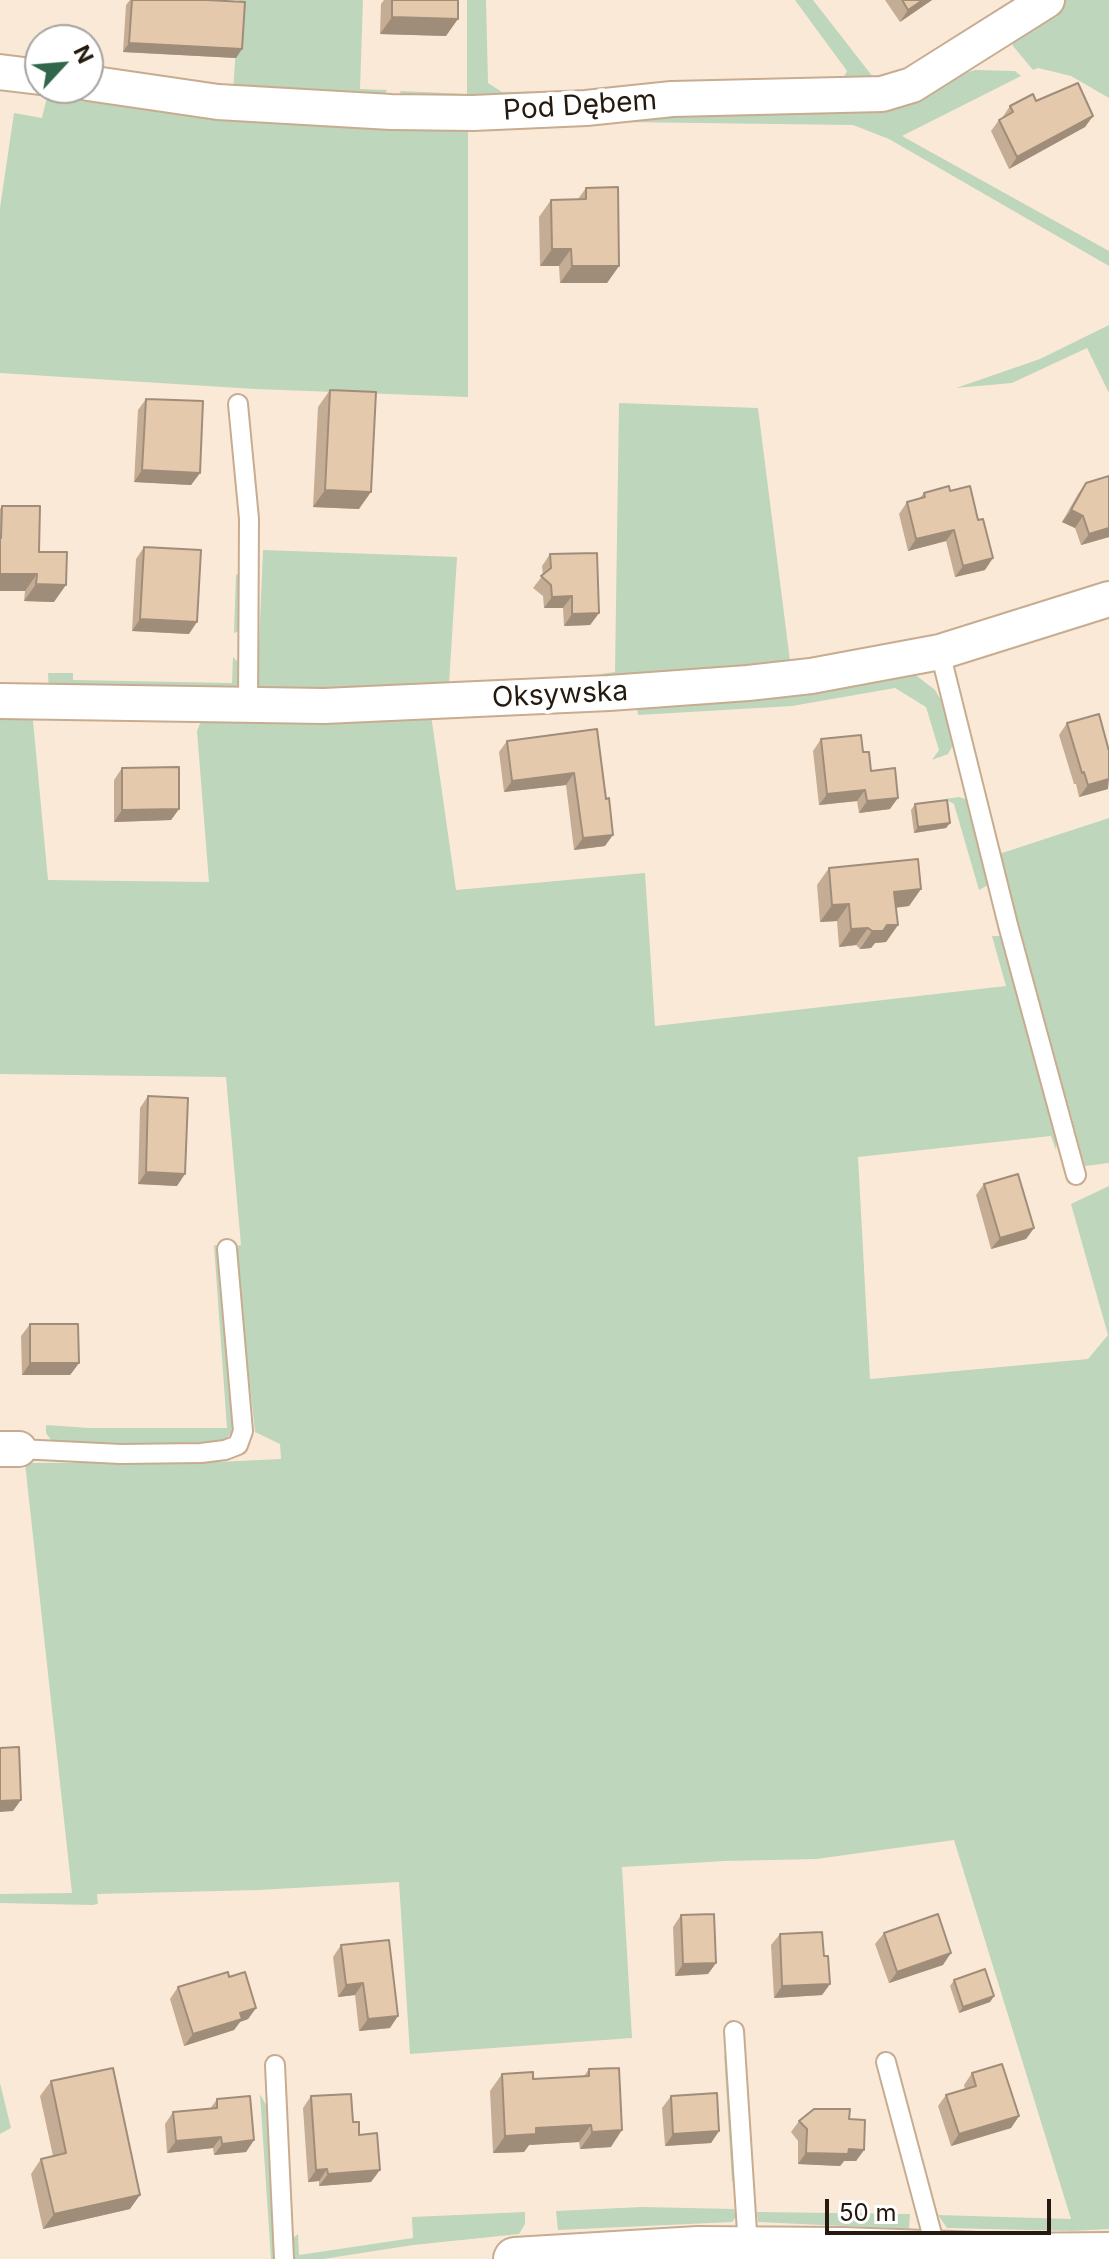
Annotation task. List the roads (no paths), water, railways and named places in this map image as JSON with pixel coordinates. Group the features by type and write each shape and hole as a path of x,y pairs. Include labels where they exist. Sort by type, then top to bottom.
{"street":[{"name":"Pod Dębem","path":"104,85 218,102 405,113 586,108 672,99 882,94 912,85 1047,0"},
{"path":"0,72 24,75"},
{"name":"Oksywska","path":"0,701 248,707 400,703 748,683 825,674 940,652 1109,599"},
{"path":"515,2259 748,2247 1109,2254"}],"lane":[{"path":"238,404 249,519 248,707"},
{"path":"940,652 1008,925 1076,1175"},
{"path":"10,1449 121,1454 201,1453 238,1445 243,1431 227,1249"},
{"path":"734,2031 748,2247"},
{"path":"886,2062 937,2253"},
{"path":"275,2065 284,2259"}]}
